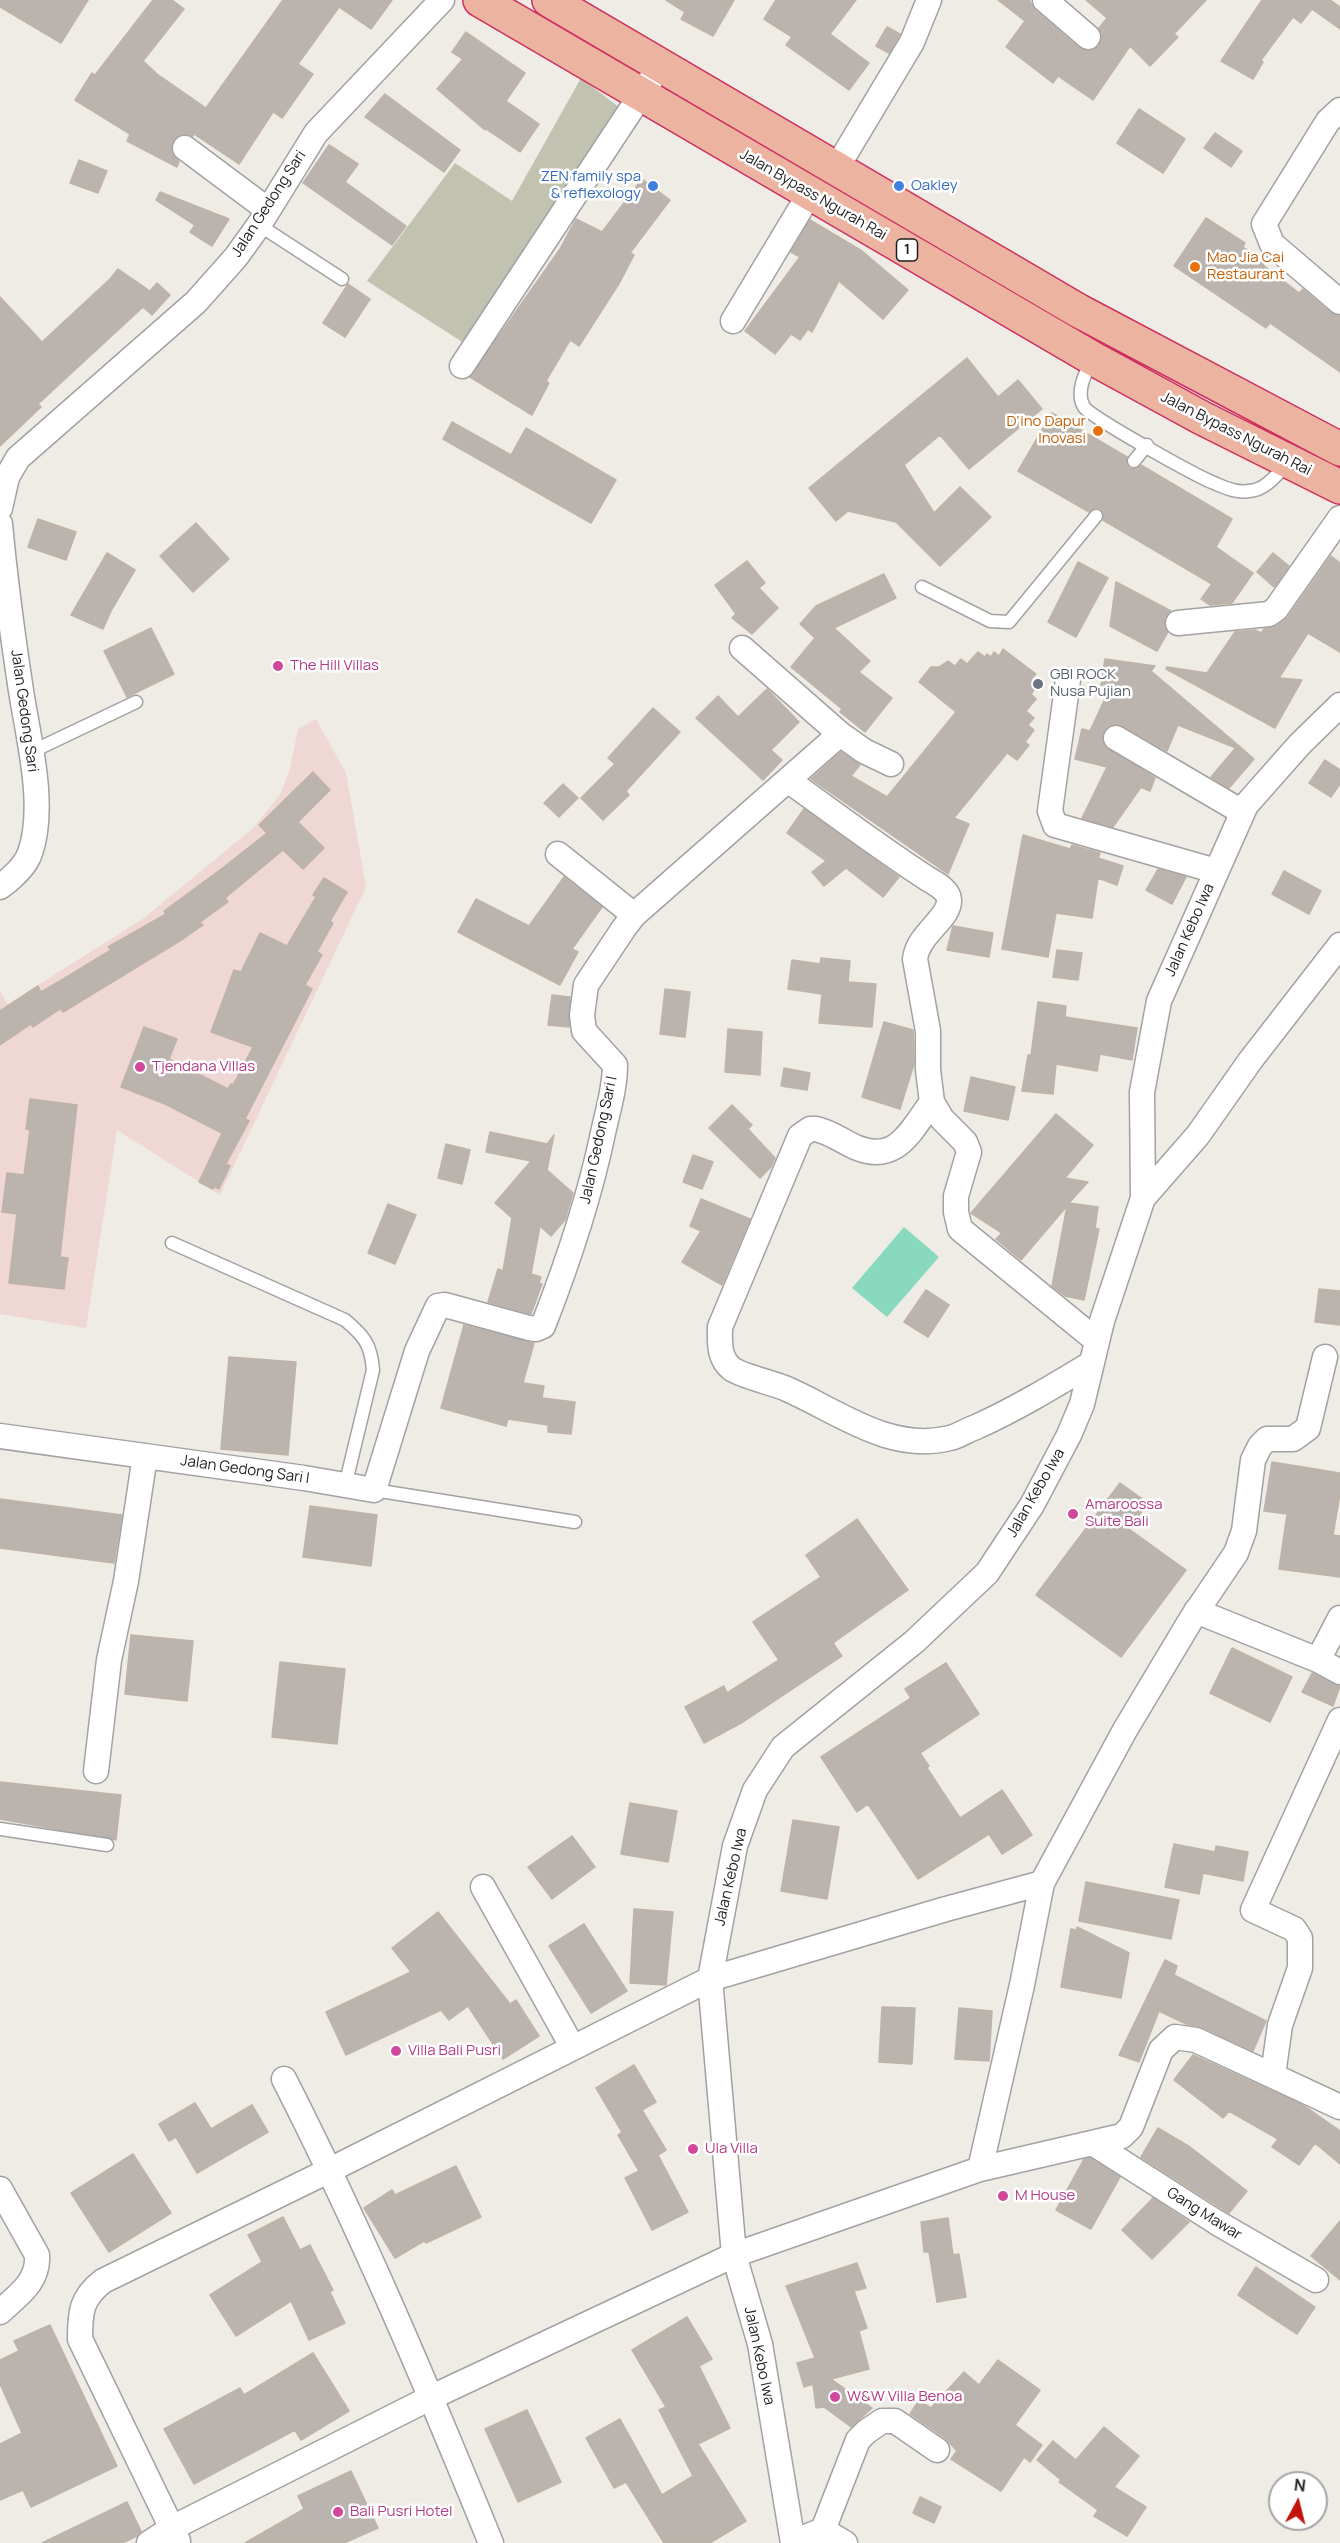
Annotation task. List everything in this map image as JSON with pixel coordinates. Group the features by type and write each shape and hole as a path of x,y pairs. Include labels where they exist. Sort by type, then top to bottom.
{"highway":[{"name":"Jalan Bypass Ngurah Rai","path":"480,0 1092,358 1202,418 1340,487"},
{"name":"1","path":"570,5 659,66 1079,311 1340,449"}],"street":[{"name":"Jalan Gedong Sari","path":"0,508 7,477 18,458 196,302 236,257 264,218 316,133 442,0"},
{"path":"1045,0 1088,37"},
{"path":"836,169 912,42 926,2"},
{"path":"462,366 659,66"},
{"path":"1340,110 1329,121 1264,224 1272,244 1340,302"},
{"path":"185,148 264,218"},
{"path":"733,321 810,193"},
{"path":"1178,623 1269,614 1276,609 1340,518"},
{"name":"Jalan Gedong Sari","path":"0,525 36,792 33,841 24,864 0,887"},
{"path":"742,648 840,734 864,751 891,764"},
{"path":"1068,680 1050,811 1055,825 1216,871"},
{"name":"Jalan Kebo Iwa","path":"793,2542 760,2344 734,2255 710,1978 735,1846 754,1790 783,1747 914,1642 987,1573 1032,1505 1069,1435 1082,1404 1094,1352 1143,1198 1142,1092 1159,1001 1246,805 1300,744 1340,705"},
{"name":"Jalan Gedong Sari I","path":"0,1436 304,1478 374,1490 417,1351 438,1306 452,1306 529,1328 536,1329 543,1326 574,1245 594,1175 615,1081 615,1065 584,1031 582,1015 586,985 634,915 840,734"},
{"path":"1116,738 1242,812"},
{"path":"789,781 900,861 938,885 947,895 949,904 943,915 916,947 915,959 928,1031 928,1070 932,1102 935,1111 965,1142 969,1152 956,1196 956,1212 960,1229 1094,1352 999,1417 950,1438 920,1440 882,1435 847,1421 789,1390 733,1370 724,1360 720,1350 720,1327 800,1136 810,1129 816,1129 860,1148 885,1152 900,1144 932,1102"},
{"path":"558,854 634,915"},
{"name":"Jalan Kebo Iwa","path":"1143,1198 1198,1136 1250,1061 1340,945"},
{"path":"980,2169 1023,1985 1042,1883 1125,1730 1196,1611 1239,1546 1244,1531 1253,1460 1260,1446 1267,1439 1293,1439 1308,1428 1325,1357"},
{"path":"96,1771 109,1660 126,1581 145,1456"},
{"path":"1196,1611 1318,1660 1340,1672"},
{"path":"1318,1660 1340,1618"},
{"path":"1273,2075 1280,2025 1300,1968 1300,1938 1294,1929 1253,1910 1340,1720"},
{"path":"175,2535 80,2339 83,2303 92,2290 103,2281 330,2170 710,1978 1042,1883"},
{"path":"483,1887 573,2048"},
{"path":"149,2543 175,2535 432,2397 734,2255 980,2169 1122,2136 1131,2127 1161,2050 1175,2037 1196,2040 1340,2108"},
{"path":"284,2079 330,2170 432,2397 491,2543"},
{"name":"Gang Mawar","path":"1094,2144 1216,2222 1316,2280"},
{"path":"0,2188 37,2255 38,2267 29,2284 0,2312"},
{"path":"793,2542 823,2530 858,2440 882,2421 895,2421 937,2450"},
{"path":"823,2530 845,2543"}],"lane":[{"path":"264,218 342,279"},
{"path":"1092,358 1082,383 1081,395 1084,406 1097,418 1194,474 1237,492 1253,491 1264,487 1289,462"},
{"path":"1134,461 1147,445"},
{"path":"922,587 990,621 1009,622 1096,516"},
{"path":"30,752 136,702"},
{"path":"172,1244 345,1320 360,1333 371,1350 373,1370 345,1486"},
{"path":"374,1490 575,1522"},
{"path":"0,1829 107,1845"}],"shaded area":[{"path":"581,78 620,108 467,345 367,281 455,163 512,201"},
{"name":"Tjendana Villas","path":"316,719 346,773 366,887 220,1195 117,1130 86,1328 0,1314 0,991 8,1004 144,918 252,829 280,795 290,769 298,729"}],"green space":[{"path":"904,1227 939,1257 887,1317 852,1288"}],"building":[{"path":"0,0 88,0 61,43 0,7"},
{"path":"153,0 172,0 184,9 143,61 157,74 206,108 283,0 392,0 371,29 339,7 298,64 313,74 282,118 273,112 239,164 194,134 193,136 186,134 174,139 171,146 172,154 179,162 177,167 127,141 130,134 75,100 92,73 95,75"},
{"path":"666,0 734,0 713,36 681,19 685,12"},
{"path":"776,0 856,0 830,34 869,63 849,90 786,45 792,37 764,19"},
{"path":"998,0 1029,0 1036,11 1079,48 1086,51 1099,46 1102,39 1099,28 1107,18 1086,0 1206,0 1174,34 1178,37 1150,66 1130,46 1093,100 1058,76 1053,83 1006,47 1025,21"},
{"path":"1262,0 1330,0 1340,7 1340,29 1312,9 1301,23 1293,17 1261,60 1263,62 1253,79 1221,61"},
{"path":"887,27 900,34 889,53 876,46"},
{"path":"466,32 525,73 506,101 539,124 520,152 485,130 437,89 463,59 452,52"},
{"path":"385,94 460,150 444,172 365,117"},
{"path":"1139,109 1185,139 1163,173 1117,143"},
{"path":"1215,133 1242,151 1231,167 1204,148"},
{"path":"329,145 358,164 345,182 406,226 392,245 303,183"},
{"path":"79,160 107,171 98,193 70,183"},
{"path":"642,179 670,200 630,253 634,255 620,282 579,346 570,340 546,381 549,383 532,415 470,377 560,249 576,219 602,232"},
{"path":"160,192 229,219 212,246 190,232 195,225 156,200"},
{"path":"1206,218 1245,243 1243,247 1265,262 1263,265 1299,293 1303,289 1331,313 1340,316 1340,372 1270,323 1266,328 1174,266"},
{"path":"810,220 862,251 908,290 883,319 839,281 812,332 808,329 800,340 791,334 775,354 745,331 800,257 791,252"},
{"path":"118,269 150,291 157,283 170,295 152,315 143,307 38,404 41,407 0,446 0,297 42,342"},
{"path":"348,284 370,299 345,337 323,323"},
{"path":"967,358 998,397 1018,380 1042,409 969,469 940,435 904,465 934,513 960,487 991,517 940,566 896,522 848,511 836,521 809,488"},
{"path":"1052,413 1127,457 1126,463 1129,468 1136,469 1141,465 1232,519 1216,547 1253,573 1232,603 1210,605 1201,599 1212,584 1103,520 1104,514 1101,509 1094,508 1089,512 1018,471"},
{"path":"452,422 511,455 526,428 616,480 591,523 443,439"},
{"path":"38,519 76,532 66,560 28,547"},
{"path":"196,523 229,559 193,592 160,556"},
{"path":"107,553 135,570 103,629 71,615"},
{"path":"1273,553 1289,566 1274,587 1257,572"},
{"path":"1331,556 1340,563 1340,652 1308,633 1279,678 1302,680 1275,728 1166,669 1167,667 1207,673 1235,632 1255,630 1261,633 1264,629 1277,626 1288,617"},
{"path":"747,561 765,583 759,588 778,608 752,634 732,618 736,614 715,585"},
{"path":"1078,562 1108,578 1076,637 1048,622"},
{"path":"884,574 896,598 834,628 870,661 859,672 892,698 865,732 840,712 842,709 791,667 815,638 800,624 816,606"},
{"path":"1116,582 1171,611 1165,618 1164,625 1168,632 1157,651 1110,626"},
{"path":"151,628 174,674 127,697 104,651"},
{"path":"1003,649 1036,674 1031,679 1038,684 1031,694 1036,699 1026,711 1034,718 1028,725 1034,730 1025,742 1029,745 1017,760 1007,753 954,818 969,824 948,874 811,779 841,752 860,765 851,776 887,797 956,712 919,682 931,667 939,667 948,661 955,666 961,659 967,664 978,652 985,657 987,654 991,657 994,652 999,656"},
{"path":"1105,659 1155,666 1151,671 1238,745 1236,748 1178,725 1167,751 1123,726 1116,724 1108,726 1102,737 1104,746 1155,778 1150,791 1141,787 1113,827 1082,818 1107,767 1075,759 1082,729 1090,731 1108,692 1100,691"},
{"path":"767,689 799,722 771,750 782,760 763,780 696,718 718,696 738,717"},
{"path":"653,708 680,732 626,791 629,795 603,820 581,798 615,764 608,758"},
{"path":"1238,745 1254,759 1229,788 1211,777"},
{"path":"1325,760 1340,770 1340,784 1331,797 1309,783"},
{"path":"313,772 330,790 298,822 324,848 303,869 283,850 225,898 228,902 200,922 203,925 183,939 63,1012 60,1009 33,1027 31,1024 0,1045 0,1011 38,986 41,992 65,978 111,950 108,947 166,914 164,911 267,833 259,825"},
{"path":"563,784 578,798 559,817 544,803"},
{"path":"804,809 899,877 883,897 846,868 824,886 812,872 826,861 787,833"},
{"path":"1023,835 1070,849 1072,845 1100,853 1098,858 1123,866 1117,885 1098,878 1092,918 1056,913 1048,957 1002,949"},
{"path":"1158,869 1186,877 1172,904 1146,890"},
{"path":"1284,871 1321,891 1309,914 1272,894"},
{"path":"564,877 602,907 572,949 578,952 560,985 458,932 476,899 529,926"},
{"path":"324,878 347,892 330,921 333,923 317,952 322,955 305,985 312,989 245,1119 249,1121 226,1164 230,1166 219,1189 214,1186 213,1189 199,1182 222,1133 165,1104 121,1087 144,1027 177,1039 169,1059 228,1089 231,1084 233,1085 253,1047 211,1032 234,970 241,972 260,933 287,946 316,897 313,895"},
{"path":"953,926 993,933 989,957 947,950"},
{"path":"1057,950 1082,953 1078,980 1053,977"},
{"path":"821,958 850,961 848,982 876,984 872,1027 819,1023 822,994 788,989 792,960 820,964"},
{"path":"665,989 690,992 685,1037 660,1034"},
{"path":"552,995 570,997 569,1027 548,1025"},
{"path":"1038,1002 1066,1006 1065,1017 1137,1028 1132,1060 1100,1054 1097,1071 1056,1064 1053,1094 1022,1091 1028,1055 1031,1055"},
{"path":"884,1022 913,1030 914,1064 900,1109 862,1097"},
{"path":"728,1029 762,1032 760,1075 725,1072"},
{"path":"784,1068 810,1073 807,1090 781,1086"},
{"path":"971,1077 1015,1087 1008,1120 964,1111"},
{"path":"30,1099 77,1105 60,1257 68,1258 64,1289 9,1283 17,1214 2,1212 7,1173 24,1175 30,1130 26,1129"},
{"path":"732,1105 752,1125 748,1129 775,1158 771,1167 760,1178 709,1128"},
{"path":"1056,1114 1093,1145 1065,1178 1088,1182 1069,1203 1098,1207 1095,1228 1099,1229 1084,1300 1065,1296 1052,1286 1067,1206 1021,1260 996,1239 1002,1233 971,1213"},
{"path":"490,1132 547,1144 554,1135 547,1170 573,1193 565,1220 551,1236 540,1226 531,1274 541,1277 539,1283 542,1284 531,1314 488,1302 498,1269 503,1271 512,1218 495,1203 531,1161 486,1152"},
{"path":"446,1144 470,1150 462,1184 438,1178"},
{"path":"693,1155 713,1162 702,1189 683,1182"},
{"path":"701,1199 750,1219 722,1285 682,1262 701,1231 690,1226"},
{"path":"388,1204 416,1215 395,1264 368,1253"},
{"path":"1319,1289 1340,1291 1340,1325 1315,1322"},
{"path":"926,1290 949,1305 928,1337 904,1322"},
{"path":"464,1325 534,1343 523,1383 544,1386 542,1398 575,1402 571,1434 548,1432 548,1425 508,1419 506,1426 441,1408"},
{"path":"229,1357 296,1362 288,1455 221,1449"},
{"path":"1272,1462 1340,1473 1340,1494 1333,1535 1340,1536 1340,1577 1279,1569 1287,1514 1264,1511"},
{"path":"1120,1483 1148,1503 1129,1529 1186,1570 1121,1657 1036,1595"},
{"path":"0,1499 122,1515 114,1563 0,1548"},
{"path":"310,1506 377,1515 371,1566 303,1557"},
{"path":"857,1519 908,1590 833,1643 842,1656 743,1722 704,1743 685,1707 724,1686 727,1693 779,1660 753,1622 821,1577 806,1555"},
{"path":"131,1635 193,1641 187,1701 125,1694"},
{"path":"1232,1648 1292,1677 1270,1722 1210,1693"},
{"path":"280,1662 345,1669 337,1744 272,1737"},
{"path":"946,1663 979,1714 920,1753 929,1766 927,1768 960,1818 1002,1790 1032,1835 1002,1854 989,1834 918,1879 868,1804 857,1812 821,1757 911,1698 905,1689"},
{"path":"1312,1673 1340,1686 1333,1706 1302,1692"},
{"path":"0,1782 121,1795 116,1840 0,1819"},
{"path":"630,1803 677,1811 668,1862 621,1854"},
{"path":"793,1820 839,1827 827,1899 781,1891"},
{"path":"572,1836 595,1867 552,1899 528,1867"},
{"path":"1174,1844 1215,1852 1216,1846 1248,1852 1243,1881 1203,1873 1199,1894 1165,1887"},
{"path":"1086,1882 1179,1900 1171,1939 1079,1921"},
{"path":"634,1909 673,1912 666,1985 630,1983"},
{"path":"438,1912 510,2004 516,2000 539,2036 503,2059 468,2006 449,2020 441,2010 346,2055 326,2012 411,1972 392,1948"},
{"path":"584,1924 627,1991 591,2013 549,1946"},
{"path":"1077,1927 1129,1953 1121,1998 1061,1987 1071,1929 1077,1930"},
{"path":"1165,1960 1177,1966 1174,1975 1266,2021 1253,2051 1202,2027 1186,2024 1159,2011 1139,2062 1119,2055"},
{"path":"882,2007 915,2008 912,2064 879,2062"},
{"path":"959,2008 992,2011 989,2061 955,2059"},
{"path":"1193,2055 1303,2105 1340,2131 1340,2164 1315,2143 1299,2165 1272,2147 1278,2139 1229,2111 1223,2118 1174,2080"},
{"path":"634,2065 656,2102 642,2110 666,2150 658,2155 688,2212 652,2230 625,2178 639,2171 618,2135 622,2132 596,2088"},
{"path":"195,2103 211,2129 252,2105 268,2132 197,2173 176,2137 169,2141 159,2124"},
{"path":"1158,2128 1190,2147 1247,2191 1229,2213 1141,2157"},
{"path":"133,2154 171,2213 109,2252 71,2193"},
{"path":"1090,2158 1120,2177 1091,2229 1056,2210 1084,2159"},
{"path":"456,2166 481,2217 426,2243 424,2241 395,2258 364,2208 392,2190 395,2195"},
{"path":"1153,2198 1189,2222 1152,2259 1122,2230"},
{"path":"283,2217 300,2250 310,2245 333,2290 330,2292 345,2323 309,2340 291,2301 236,2336 210,2295 262,2262 248,2235"},
{"path":"948,2218 953,2255 959,2254 966,2297 937,2302 929,2252 924,2252 921,2222"},
{"path":"1340,2221 1340,2280 1311,2256"},
{"path":"857,2263 866,2288 854,2291 867,2328 859,2331 869,2369 831,2379 872,2408 851,2427 824,2407 816,2408 813,2384 804,2387 797,2363 815,2358 786,2286"},
{"path":"1256,2267 1315,2307 1297,2334 1238,2295"},
{"path":"687,2317 712,2359 699,2366 730,2428 698,2444 746,2521 710,2543 664,2543 626,2482 614,2488 586,2438 620,2419 662,2495 693,2476 659,2410 666,2407 632,2350"},
{"path":"50,2325 117,2466 31,2507 23,2490 0,2500 0,2444 22,2433 0,2384 0,2360 19,2351 14,2341"},
{"path":"313,2353 349,2411 301,2440 295,2430 194,2484 164,2429 240,2388 244,2395"},
{"path":"998,2360 1040,2390 1015,2425 1042,2445 1030,2462 1024,2457 1001,2491 951,2459 957,2451 945,2438 910,2414 919,2400 931,2408 964,2372 979,2385"},
{"path":"527,2410 561,2482 518,2502 485,2429"},
{"path":"1104,2427 1139,2456 1114,2487 1146,2507 1127,2536 1094,2516 1098,2510 1059,2482 1061,2480 1037,2460 1053,2441 1076,2460"},
{"name":"Bali Pusri Hotel","path":"351,2471 378,2528 344,2543 245,2543 304,2509 298,2496"},
{"path":"920,2497 941,2507 934,2523 913,2513"},
{"path":"127,2502 141,2531 137,2536 122,2543 42,2543"}],"place":[{"name":"ZEN family spa & reflexology","path":"653,186"},
{"name":"Oakley","path":"899,186"},
{"name":"Mao Jia Cai Restaurant","path":"1195,267"},
{"name":"D'ino Dapur Inovasi","path":"1098,431"},
{"name":"The Hill Villas","path":"278,666"},
{"name":"GBI ROCK Nusa Pujian","path":"1038,684"},
{"name":"Tjendana Villas","path":"140,1067"},
{"name":"Amaroossa Suite Bali","path":"1073,1514"},
{"name":"Villa Bali Pusri","path":"396,2051"},
{"name":"Ula Villa","path":"693,2149"},
{"name":"M House","path":"1003,2196"},
{"name":"W&W Villa Benoa","path":"835,2397"},
{"name":"Bali Pusri Hotel","path":"338,2512"}]}
